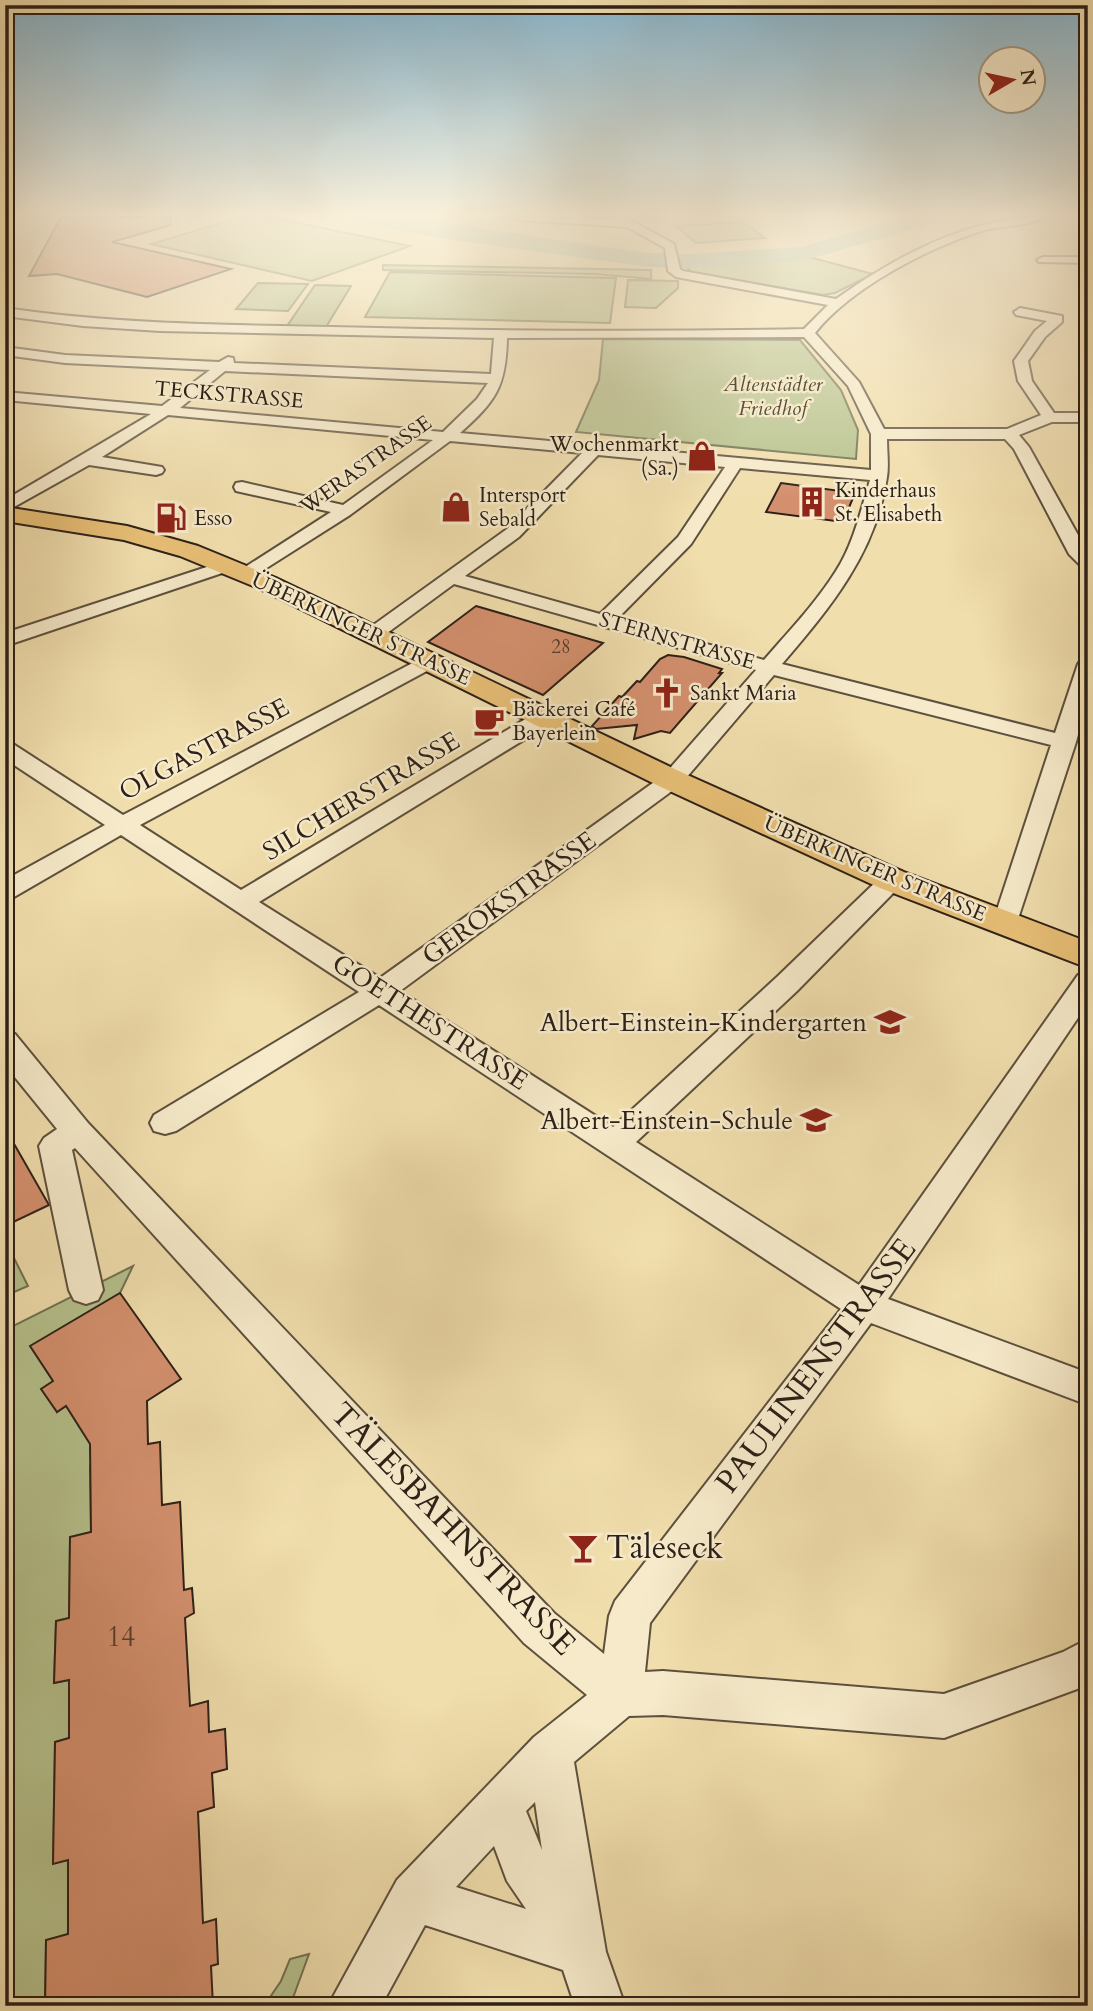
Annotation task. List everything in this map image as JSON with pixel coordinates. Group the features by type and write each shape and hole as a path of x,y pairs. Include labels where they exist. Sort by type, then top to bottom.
{"main road":[{"name":"ÜBERKINGER STRASSE","path":"5,514 95,527 160,541 235,571 431,661 672,780 891,880 1088,956"}],"street":[{"path":"808,333 817,318 827,311"},
{"path":"5,312 68,321 260,330 501,336 808,333 855,385 879,434 1009,434 1049,417 1088,418"},
{"path":"1020,312 1057,319 1040,334 1021,361 1026,381 1049,417"},
{"path":"5,507 167,410 221,368 260,330"},
{"path":"5,351 65,359 221,368 497,379 501,336"},
{"path":"41,372 65,359"},
{"name":"WERASTRASSE","path":"5,640 235,571 343,510 449,435 479,405 497,379"},
{"name":"TECKSTRASSE","path":"9,390 167,410 879,476"},
{"name":"GEROKSTRASSE","path":"165,1124 381,991 672,780 846,571 868,516 879,476 879,434"},
{"path":"1009,434 1021,447 1078,554 1088,563"},
{"path":"372,635 513,533 594,449"},
{"path":"84,459 156,470"},
{"path":"604,621 685,540 736,462"},
{"path":"242,487 343,510"},
{"name":"STERNSTRASSE","path":"452,578 768,667 1065,742"},
{"name":"OLGASTRASSE","path":"5,891 122,825 431,661"},
{"path":"1005,925 1088,664"},
{"name":"SILCHERSTRASSE","path":"242,901 545,717"},
{"name":"GOETHESTRASSE","path":"5,749 863,1305 1088,1389"},
{"path":"615,1143 787,984 891,880"},
{"name":"PAULINENSTRASSE","path":"621,1695 630,1616 863,1305 1088,982"},
{"name":"TÄLESBAHNSTRASSE","path":"5,1041 77,1131 539,1628 621,1695"},
{"path":"77,1131 55,1146 86,1290"},
{"path":"353,2006 414,1896 550,1753 621,1695 663,1693 944,1716 1075,1669 1088,1660"},
{"path":"550,1753 582,1952 600,2006"},
{"path":"501,1805 524,1864 582,1952"},
{"path":"414,1896 582,1952"}],"green space":[{"path":"297,311 336,311 326,327 287,326"},
{"path":"368,311 612,311 610,323 365,317"},
{"name":"Altenstädter Friedhof","path":"603,339 800,340 841,390 858,430 856,459 576,432 599,380"},
{"path":"5,1240 28,1286 5,1296"},
{"path":"133,1266 120,1293 31,1346 53,1381 57,1412 66,1406 113,1426 90,1466 91,1532 70,1537 69,1618 56,1621 54,1683 69,1680 69,1738 55,1742 53,1863 68,1860 68,1934 46,1941 45,2004 58,2006 5,2006 5,1330"},
{"path":"309,1954 290,2006 264,2006 281,1981 290,1959"}],"building":[{"name":"Kinderhaus St. Elisabeth","path":"781,483 855,493 843,522 766,512"},
{"path":"476,606 603,643 543,695 428,642"},
{"name":"Sankt Maria","path":"668,655 722,669 719,673 722,673 670,733 661,731 634,739 637,725 596,729 592,726 619,696 622,697 637,681 640,682 660,659"},
{"path":"5,1128 49,1205 5,1226"},
{"path":"120,1293 181,1379 147,1401 148,1444 160,1442 162,1505 180,1502 184,1590 192,1588 194,1613 185,1618 190,1706 208,1701 209,1732 225,1729 227,1769 212,1773 214,1807 198,1812 203,1923 216,1919 218,1964 211,1966 213,2006 45,2006 46,1940 68,1934 68,1860 53,1864 55,1742 69,1738 69,1680 54,1683 56,1621 69,1618 70,1537 91,1532 90,1444 66,1406 57,1412 41,1389 53,1381 30,1346"}],"place":[{"name":"Wochenmarkt (Sa.)","path":"702,456"},
{"name":"Kinderhaus St. Elisabeth","path":"812,502"},
{"name":"Intersport Sebald","path":"456,507"},
{"name":"Esso","path":"171,518"},
{"name":"Sankt Maria","path":"667,693"},
{"name":"Bäckerei Café Bayerlein","path":"489,721"},
{"name":"Albert-Einstein-Kindergarten","path":"890,1022"},
{"name":"Albert-Einstein-Schule","path":"816,1120"},
{"name":"Täleseck","path":"583,1548"}]}
